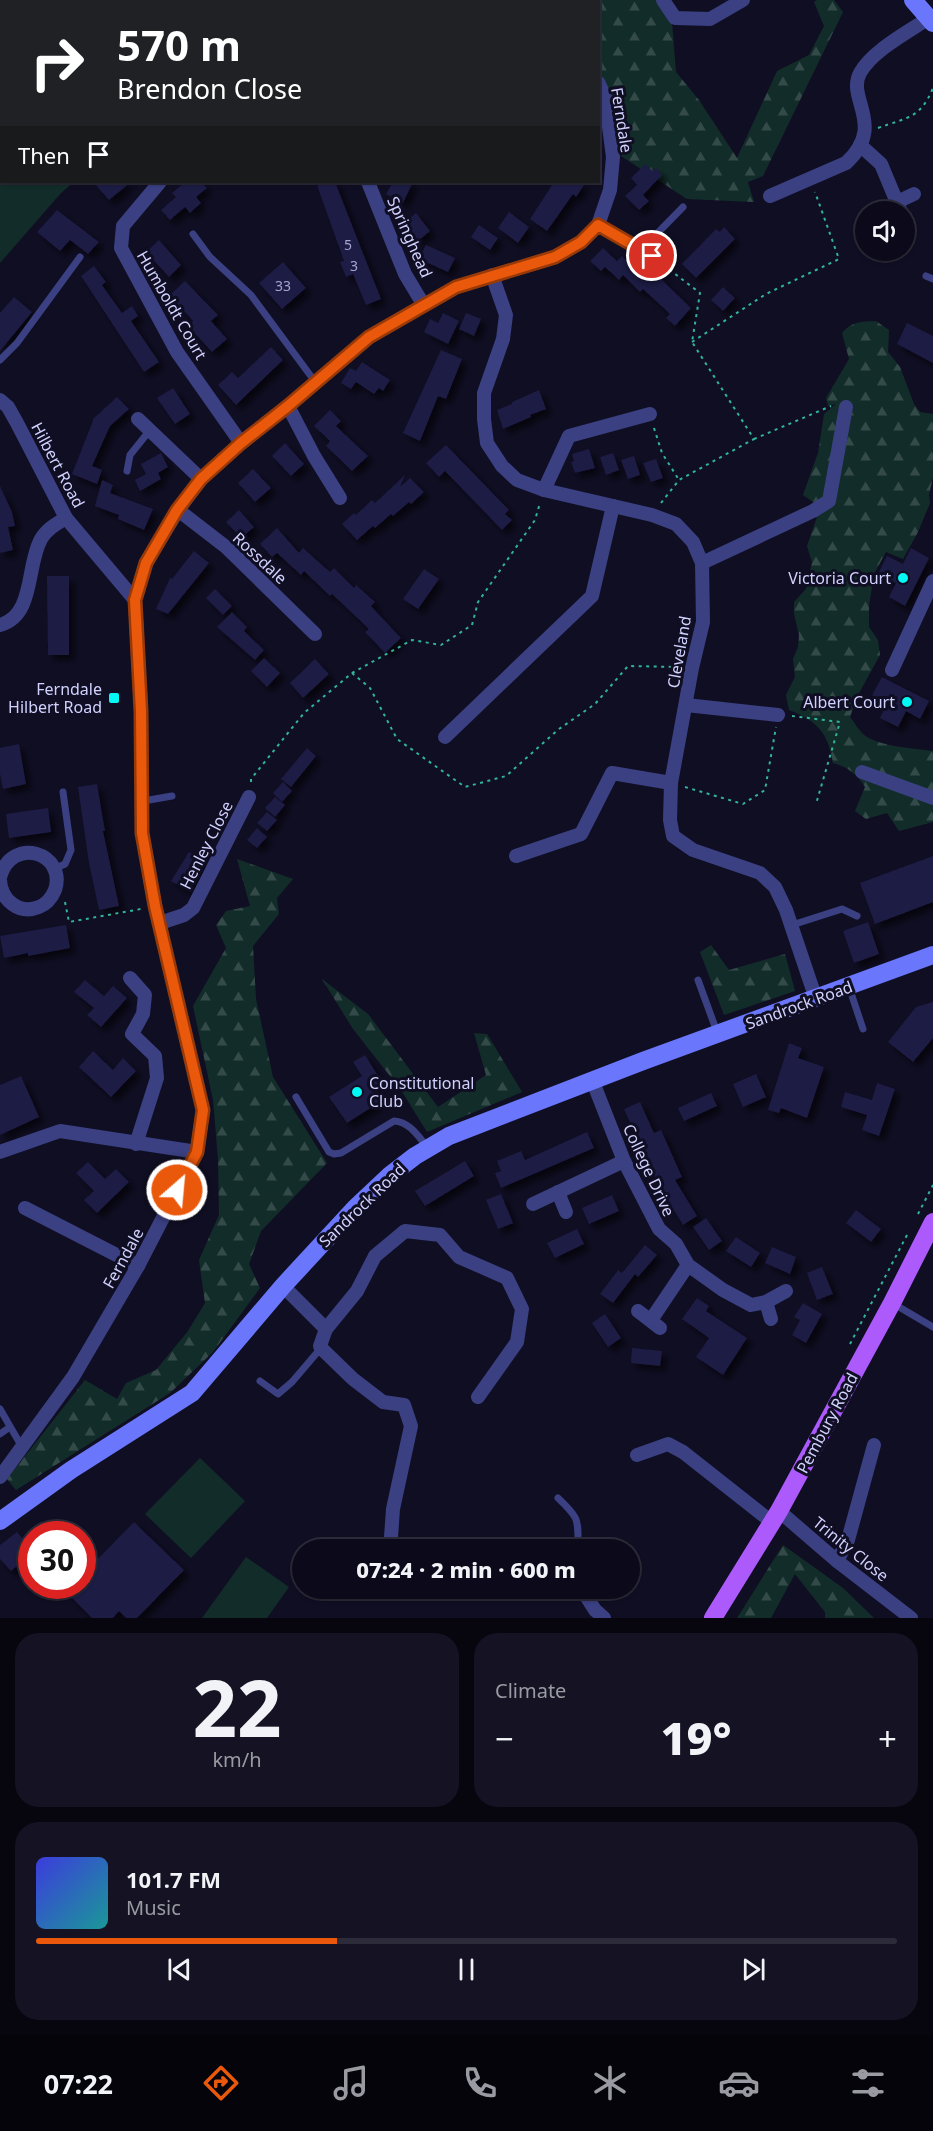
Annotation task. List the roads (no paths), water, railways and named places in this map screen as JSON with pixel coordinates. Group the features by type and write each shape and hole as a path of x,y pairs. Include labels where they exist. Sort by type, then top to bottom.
{"main road":[{"name":"Pembury Road","path":"713,1618 776,1517 892,1303 925,1220"}],"street":[{"path":"663,0 675,18 710,19 743,0"},
{"path":"770,195 846,164 854,156 866,130 864,111 858,94 859,75 872,58 931,20 913,0"},
{"name":"Ferndale","path":"0,1477 73,1377 138,1266 197,1152 203,1110 155,906 142,833 141,711 135,600 146,563 177,510 201,479 369,337 456,287 555,257 581,242 598,225 610,190 613,157 604,97 600,87"},
{"path":"862,139 881,164 896,201"},
{"name":"Humboldt Court","path":"156,183 123,226 121,248 177,352 241,443"},
{"name":"Springhead","path":"368,183 405,274 423,304"},
{"path":"906,201 914,194"},
{"path":"598,225 646,253"},
{"name":"Cleveland","path":"492,275 506,315 503,339 484,393 487,443 502,466 517,480 544,489 652,515 676,524 693,542 702,563 703,622 692,668 671,783 670,820 673,836 693,850 760,873 775,887 792,926 816,999"},
{"name":"Hilbert Road","path":"0,400 8,407 17,423 66,518 135,600"},
{"path":"702,563 813,511 829,501 842,405"},
{"path":"288,406 314,456 340,498"},
{"path":"544,489 569,436 650,414"},
{"path":"138,419 201,479"},
{"path":"445,737 592,596 613,506"},
{"name":"Rossdale","path":"177,510 226,547 315,634"},
{"path":"0,624 19,615 40,540 49,528 66,518"},
{"path":"892,670 933,581"},
{"path":"686,705 778,715"},
{"path":"862,772 933,798"},
{"path":"516,856 581,834 612,773 671,783"},
{"name":"Henley Close","path":"160,923 184,915 193,908 249,797"},
{"path":"24,853 42,856 54,869 56,887 46,903 38,908 19,908 4,896 1,871 8,861 24,853"},
{"name":"Sandrock Road","path":"0,1521 71,1470 192,1393 283,1286 355,1208 388,1176 428,1148 449,1136 593,1082 643,1060 933,955"},
{"path":"130,978 145,995 143,1014 132,1034 155,1056 157,1078 136,1143"},
{"name":"College Drive","path":"593,1082 624,1161 659,1229 676,1244 688,1265 723,1290 751,1305 766,1302"},
{"path":"0,1152 60,1131 197,1152"},
{"path":"533,1203 624,1161"},
{"path":"558,1192 566,1212"},
{"path":"25,1208 138,1266"},
{"path":"391,1536 393,1509 411,1426 404,1405 383,1402 353,1378 320,1346 326,1329 357,1291 375,1256 405,1230 440,1235 459,1257 507,1278 522,1309 516,1342 478,1397"},
{"path":"638,1311 656,1324 688,1265"},
{"path":"283,1286 326,1329"},
{"path":"771,1318 766,1302 786,1291"},
{"name":"Trinity Close","path":"637,1455 668,1444 683,1452 837,1561 904,1616"},
{"path":"837,1561 848,1540 874,1445"},
{"path":"588,1599 604,1618"}],"lane":[{"path":"646,253 683,207"},
{"path":"193,234 210,257 251,295 316,383"},
{"path":"0,360 17,343 80,256"},
{"path":"127,471 130,455 150,430"},
{"path":"54,869 65,864 71,850 63,792"},
{"path":"141,799 172,796"},
{"path":"792,926 842,909 857,916"},
{"path":"698,980 718,1034"},
{"path":"849,987 862,1029"},
{"path":"296,1096 329,1152 334,1155 394,1121 403,1122 411,1128 428,1148"},
{"path":"892,1303 933,1327"},
{"path":"260,1381 278,1394 292,1382 321,1348"},
{"path":"0,1409 22,1447"},
{"path":"0,1434 10,1427"},
{"path":"558,1498 575,1514 578,1539"}],"place":[{"name":"Victoria Court","path":"903,578"},
{"name":"Ferndale Hilbert Road","path":"114,698"},
{"name":"Albert Court","path":"907,702"},
{"name":"Constitutional Club","path":"357,1092"}]}
